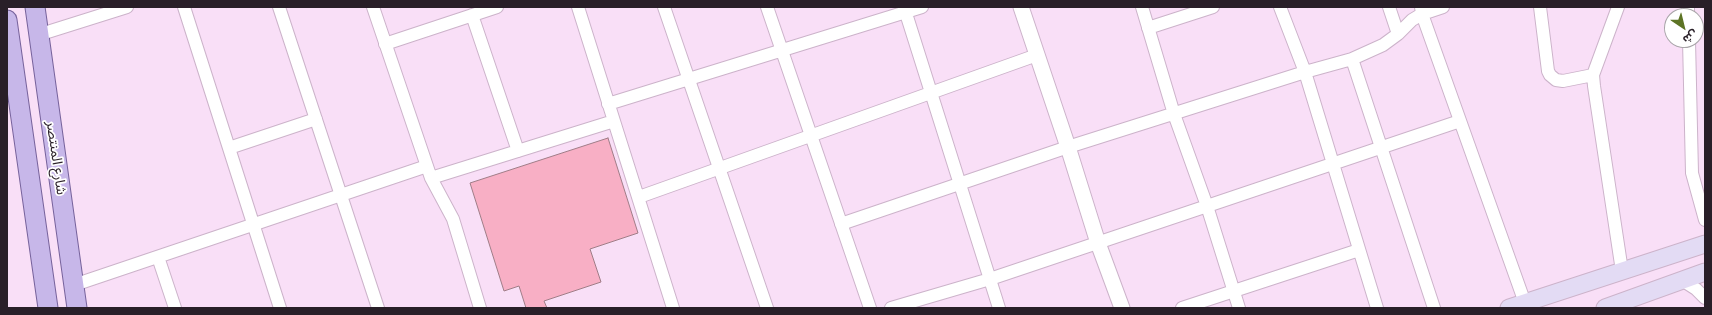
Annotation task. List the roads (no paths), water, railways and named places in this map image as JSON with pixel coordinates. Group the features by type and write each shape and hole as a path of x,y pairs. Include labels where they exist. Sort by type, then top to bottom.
{"main road":[{"name":"شارع المنتصر","path":"35,7 77,308"},
{"name":"شارع المنتصر","path":"7,20 9,52 48,308"},
{"path":"1517,306 1622,270 1705,244"},
{"path":"1605,308 1705,272"}],"street":[{"path":"38,35 127,7"},
{"path":"184,7 280,308"},
{"path":"279,7 378,308"},
{"path":"373,7 431,178 453,220 480,308"},
{"path":"385,44 497,7"},
{"path":"578,7 673,308"},
{"path":"664,7 767,308"},
{"path":"767,7 870,308"},
{"path":"608,104 905,10 922,7"},
{"path":"1021,7 1068,147 1098,243 1122,308"},
{"path":"1142,7 1174,114 1207,206 1239,308"},
{"path":"1148,28 1213,7"},
{"path":"1280,7 1306,72 1376,308"},
{"path":"1389,7 1398,34"},
{"path":"841,224 1068,147 1352,59 1383,44 1398,34 1422,10 1443,7"},
{"path":"1540,7 1548,71 1550,75 1556,80 1563,81 1593,76"},
{"path":"1618,7 1593,76 1622,270"},
{"path":"905,10 999,308"},
{"path":"1422,10 1460,121 1517,306"},
{"path":"472,15 518,151"},
{"path":"1689,48 1692,173 1705,220"},
{"path":"638,197 1037,55"},
{"path":"1352,59 1434,308"},
{"path":"229,148 316,119"},
{"path":"431,178 614,121"},
{"path":"891,308 990,279 1460,121"},
{"path":"74,285 427,166"},
{"path":"1182,308 1359,250"},
{"path":"158,257 175,308"},
{"path":"1682,280 1696,288 1705,298"}]}
